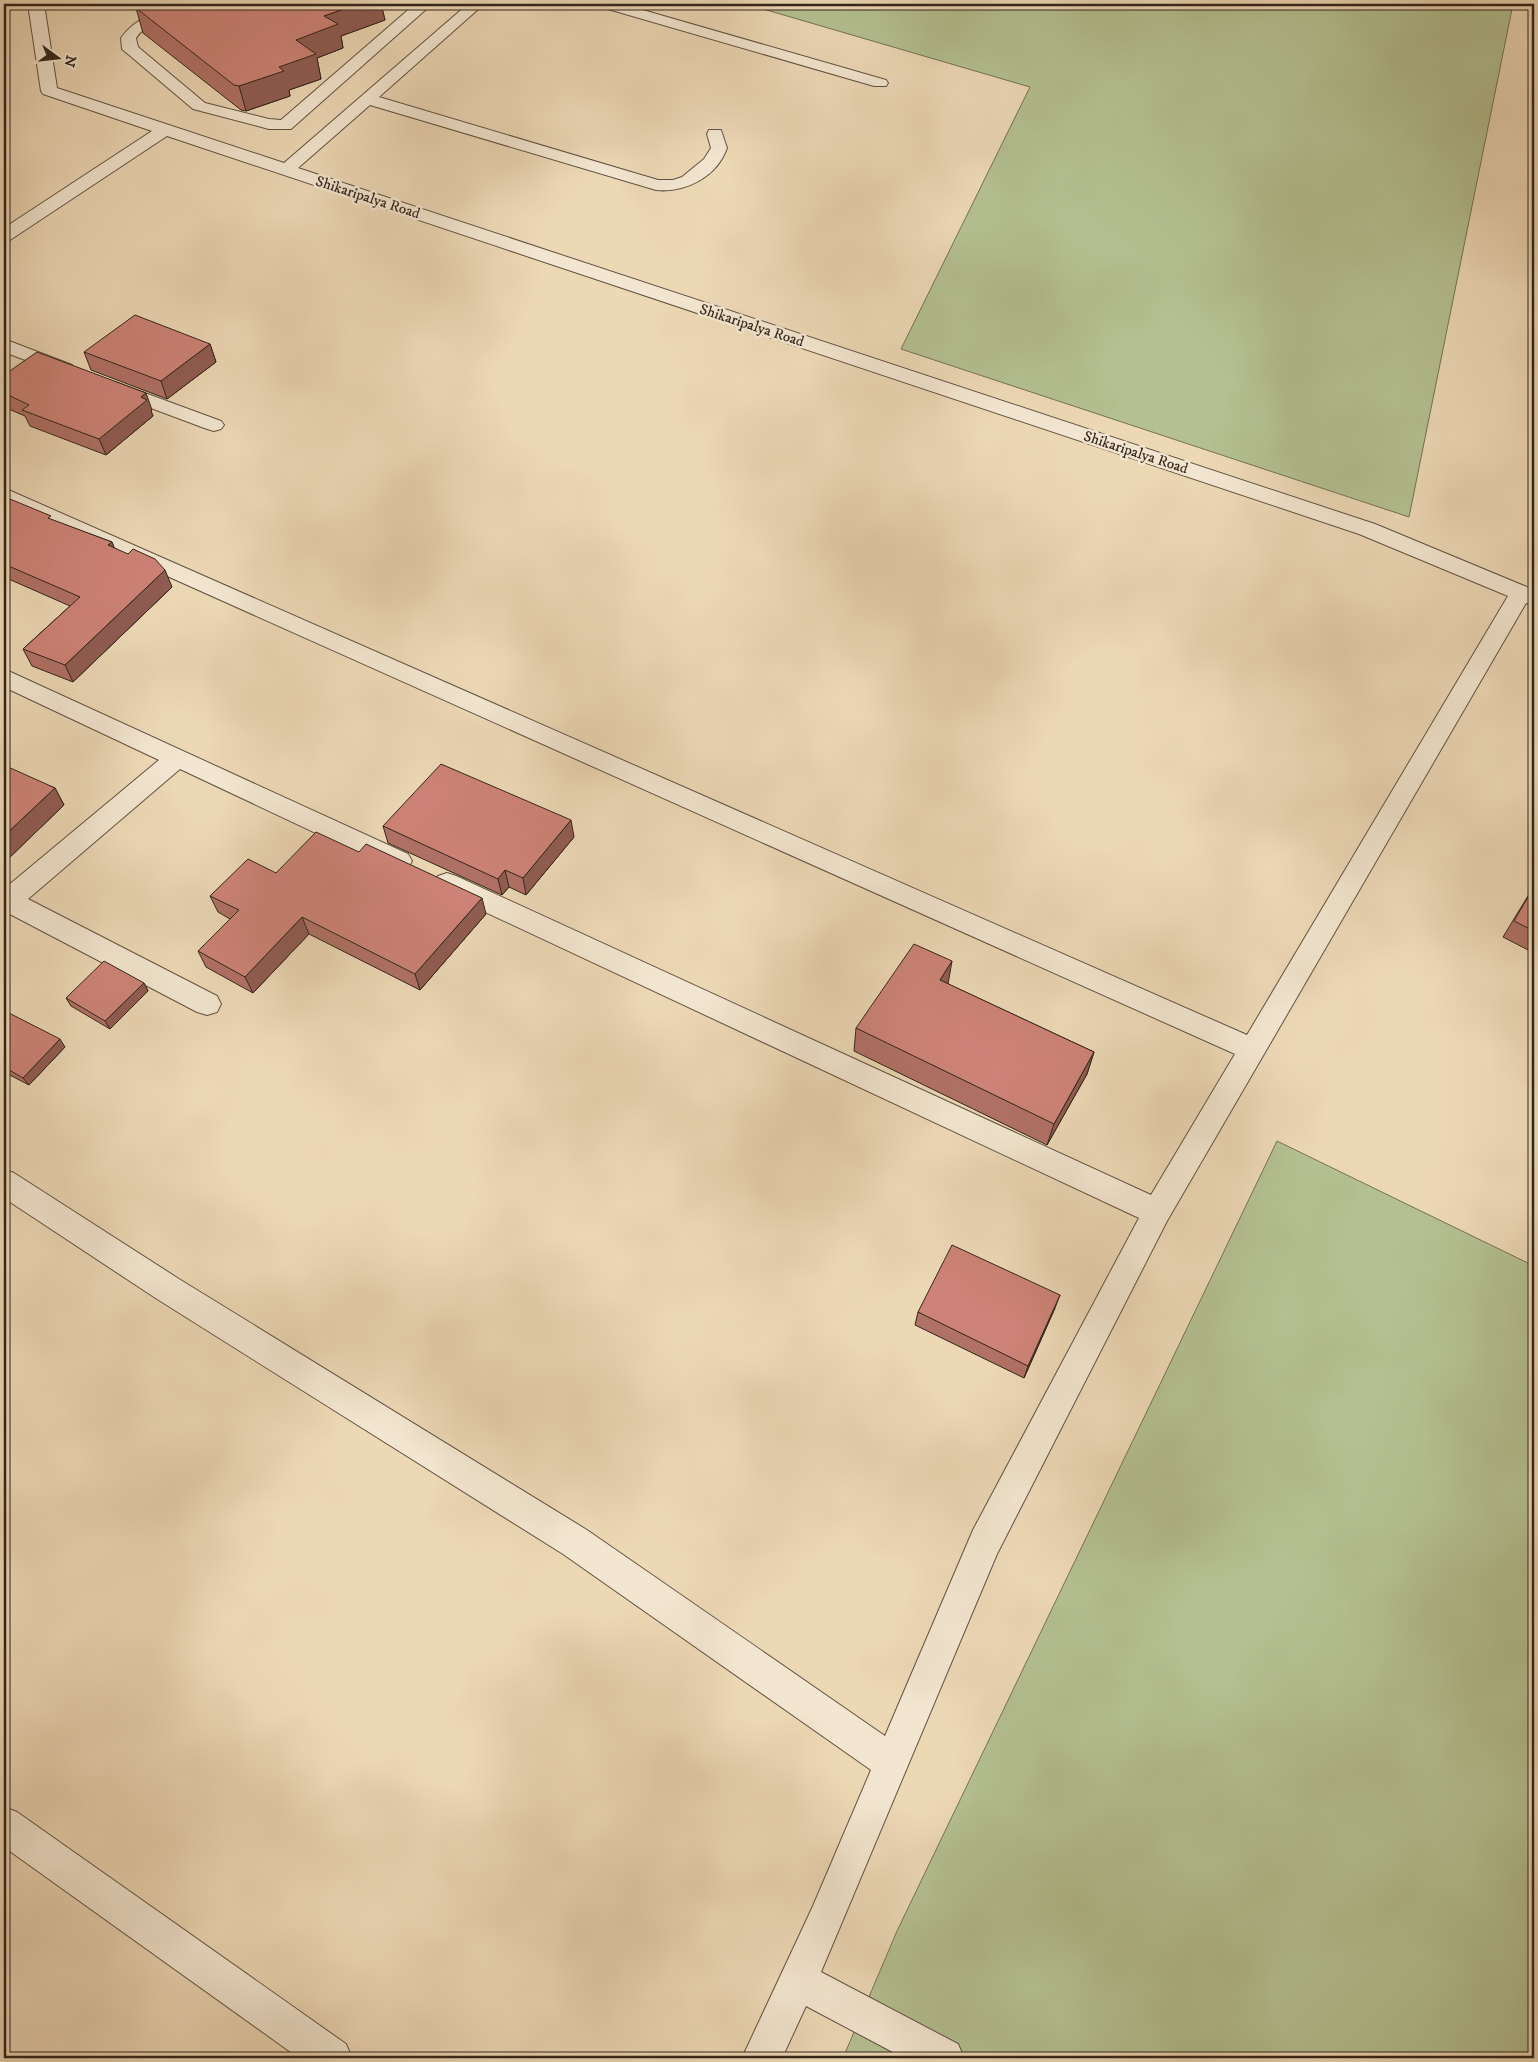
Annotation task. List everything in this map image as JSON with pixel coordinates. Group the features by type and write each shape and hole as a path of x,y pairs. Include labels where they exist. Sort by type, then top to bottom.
{"street":[{"name":"Shikaripalya Road","path":"36,4 49,91 1367,529 1528,595"},
{"path":"217,4 166,14 148,21 133,30 128,36 127,43 130,48 199,106 277,124 284,132 247,157"},
{"path":"227,150 277,124 424,4"},
{"path":"286,170 477,4"},
{"path":"606,4 880,83"},
{"path":"367,99 656,185 683,183 715,158 719,148 715,134"},
{"path":"4,236 165,130"},
{"path":"4,345 214,425"},
{"path":"4,496 1253,1050"},
{"path":"762,2058 826,1919 985,1542 1157,1212 1528,595"},
{"path":"4,677 1157,1212"},
{"path":"177,758 6,900 207,1004"},
{"path":"4,1182 176,1294 575,1542 892,1763"},
{"path":"4,1825 332,2058"},
{"path":"798,1981 944,2058"}],"green space":[{"path":"746,4 1513,4 1409,517 901,349 1030,87"},
{"path":"1277,1141 1534,1266 1534,2058 843,2058 897,1931"}],"building":[{"path":"143,4 358,4 324,16 338,24 296,40 316,54 279,67 284,71 239,86 234,85 136,8"},
{"path":"135,315 210,344 161,381 84,352"},
{"path":"37,352 146,393 141,397 147,400 99,439 22,410 29,405 4,393 4,375"},
{"path":"10,499 51,516 48,518 112,542 108,545 128,554 133,549 155,559 165,570 65,665 23,649 80,597 4,564 4,503"},
{"path":"441,764 571,820 523,878 505,870 498,879 383,826"},
{"path":"6,766 55,788 4,836 4,768"},
{"path":"316,832 359,852 366,844 482,898 415,974 302,917 245,977 198,951 239,910 210,896 248,859 276,873"},
{"path":"1534,887 1534,931 1514,921"},
{"path":"914,944 952,961 940,980 1094,1052 1054,1124 856,1028"},
{"path":"104,961 144,983 105,1021 66,998"},
{"path":"7,1012 60,1039 23,1078 4,1067 4,1015"},
{"path":"952,1245 1060,1295 1028,1366 918,1312"}]}
